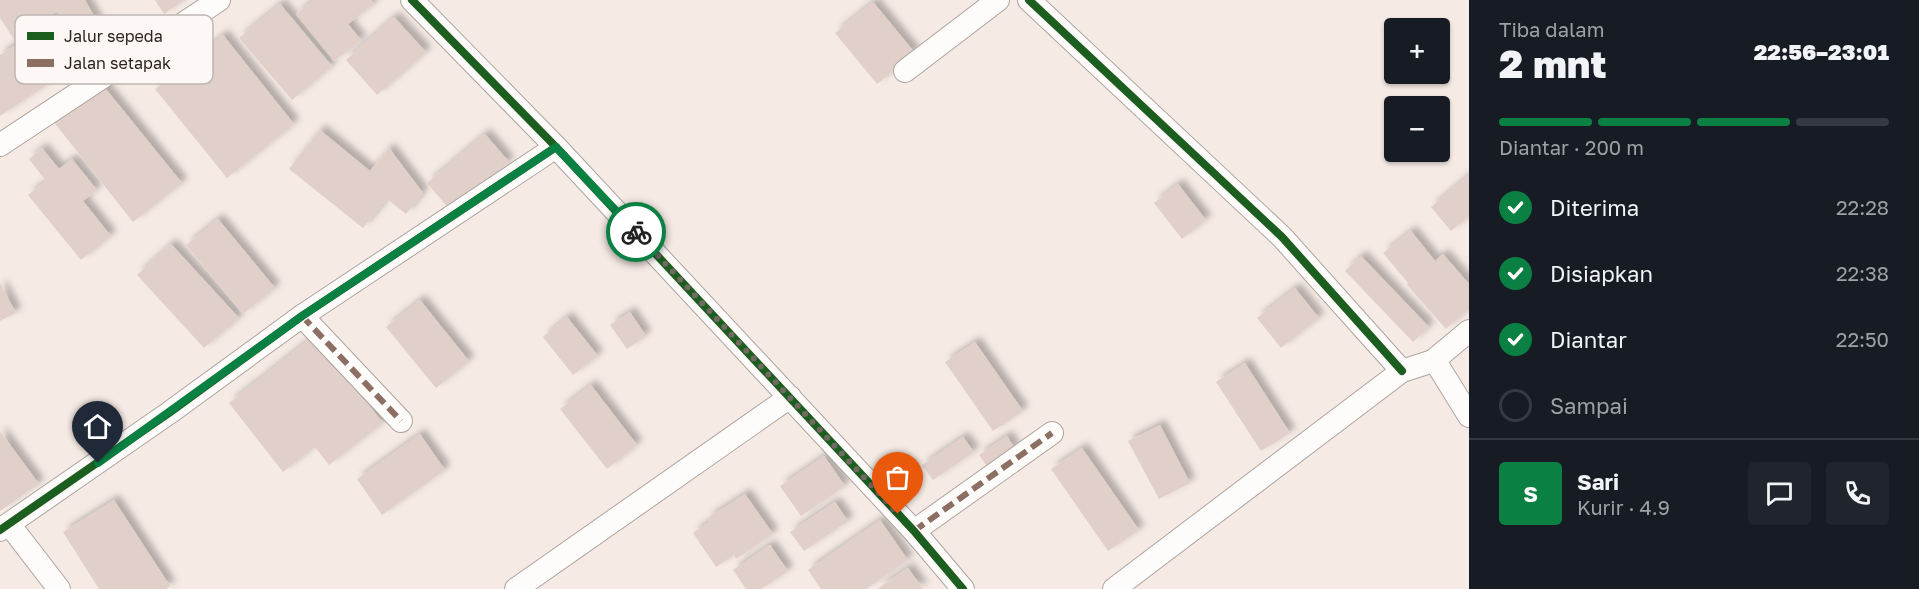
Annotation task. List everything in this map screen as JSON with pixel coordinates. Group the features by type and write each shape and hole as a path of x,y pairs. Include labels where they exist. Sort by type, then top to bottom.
{"street":[{"path":"196,15 219,0"},
{"path":"412,0 556,147 914,531 962,589"},
{"path":"905,70 998,0"},
{"path":"1029,0 1282,237 1402,371"},
{"path":"0,145 92,84"},
{"path":"60,589 4,527 169,413 302,316 556,147"},
{"path":"302,316 401,421"},
{"path":"1114,589 1402,371 1434,361 1469,331"},
{"path":"1434,361 1469,416"},
{"path":"516,589 790,398"},
{"path":"914,531 1052,433"}],"building":[{"path":"0,0 85,0 93,15 62,15 59,11 50,15 15,15 15,41 0,18"},
{"path":"155,0 184,0 164,14"},
{"path":"314,0 371,0 374,4 348,24 361,40 334,61 296,14"},
{"path":"873,2 915,53 877,84 835,33"},
{"path":"280,4 332,66 292,100 239,38"},
{"path":"394,17 426,52 377,95 346,60"},
{"path":"223,35 294,124 227,178 155,89 161,84 213,84 213,43"},
{"path":"15,45 15,84 48,84 0,116 0,55"},
{"path":"102,84 182,183 133,222 53,121"},
{"path":"320,130 370,171 389,148 423,193 406,214 387,199 363,228 289,169"},
{"path":"485,134 509,162 451,211 427,183"},
{"path":"42,148 59,169 72,159 97,190 83,201 111,236 81,260 28,195 46,181 29,159"},
{"path":"1469,175 1469,216 1451,231 1431,207"},
{"path":"1178,184 1206,220 1182,239 1154,203"},
{"path":"218,219 275,288 243,314 186,245"},
{"path":"1411,231 1435,261 1443,254 1469,284 1469,309 1446,329 1407,285 1408,283 1383,253"},
{"path":"171,244 239,318 204,348 137,275"},
{"path":"1361,256 1429,327 1413,342 1345,271"},
{"path":"0,283 16,313 0,321"},
{"path":"1295,288 1319,318 1281,348 1257,318"},
{"path":"420,300 469,361 436,388 386,327"},
{"path":"630,312 646,336 627,349 610,325"},
{"path":"567,317 598,356 573,375 543,337"},
{"path":"314,336 383,423 329,465 315,447 283,472 229,403"},
{"path":"975,342 1023,411 993,431 945,362"},
{"path":"1245,363 1290,433 1261,451 1216,382"},
{"path":"591,385 637,445 607,469 560,409"},
{"path":"1160,425 1190,483 1159,499 1128,441"},
{"path":"0,431 39,484 0,511"},
{"path":"420,434 445,470 382,515 357,479"},
{"path":"1007,436 1015,449 988,468 979,455"},
{"path":"963,437 974,452 933,480 922,465"},
{"path":"1082,448 1139,530 1108,551 1051,469"},
{"path":"824,456 845,486 801,516 780,486"},
{"path":"745,494 773,534 736,559 734,555 716,567 693,533 710,521 708,518"},
{"path":"114,500 170,586 166,589 99,589 63,532"},
{"path":"835,502 848,521 804,551 790,532"},
{"path":"880,520 908,560 866,589 821,589 808,570"},
{"path":"770,545 788,571 761,589 746,589 733,570"},
{"path":"908,568 923,589 877,589"}],"marked path":[{"path":"302,316 401,421"},
{"path":"914,531 1052,433"}],"cycle path":[{"path":"412,0 556,147 914,531 963,589"},
{"path":"1029,0 1282,237 1402,371"},
{"path":"0,530 169,413 302,316 556,147"}],"way so far":[{"path":"636,232 898,514"}],"route":[{"path":"98,463 302,316 556,147 636,232"}]}
